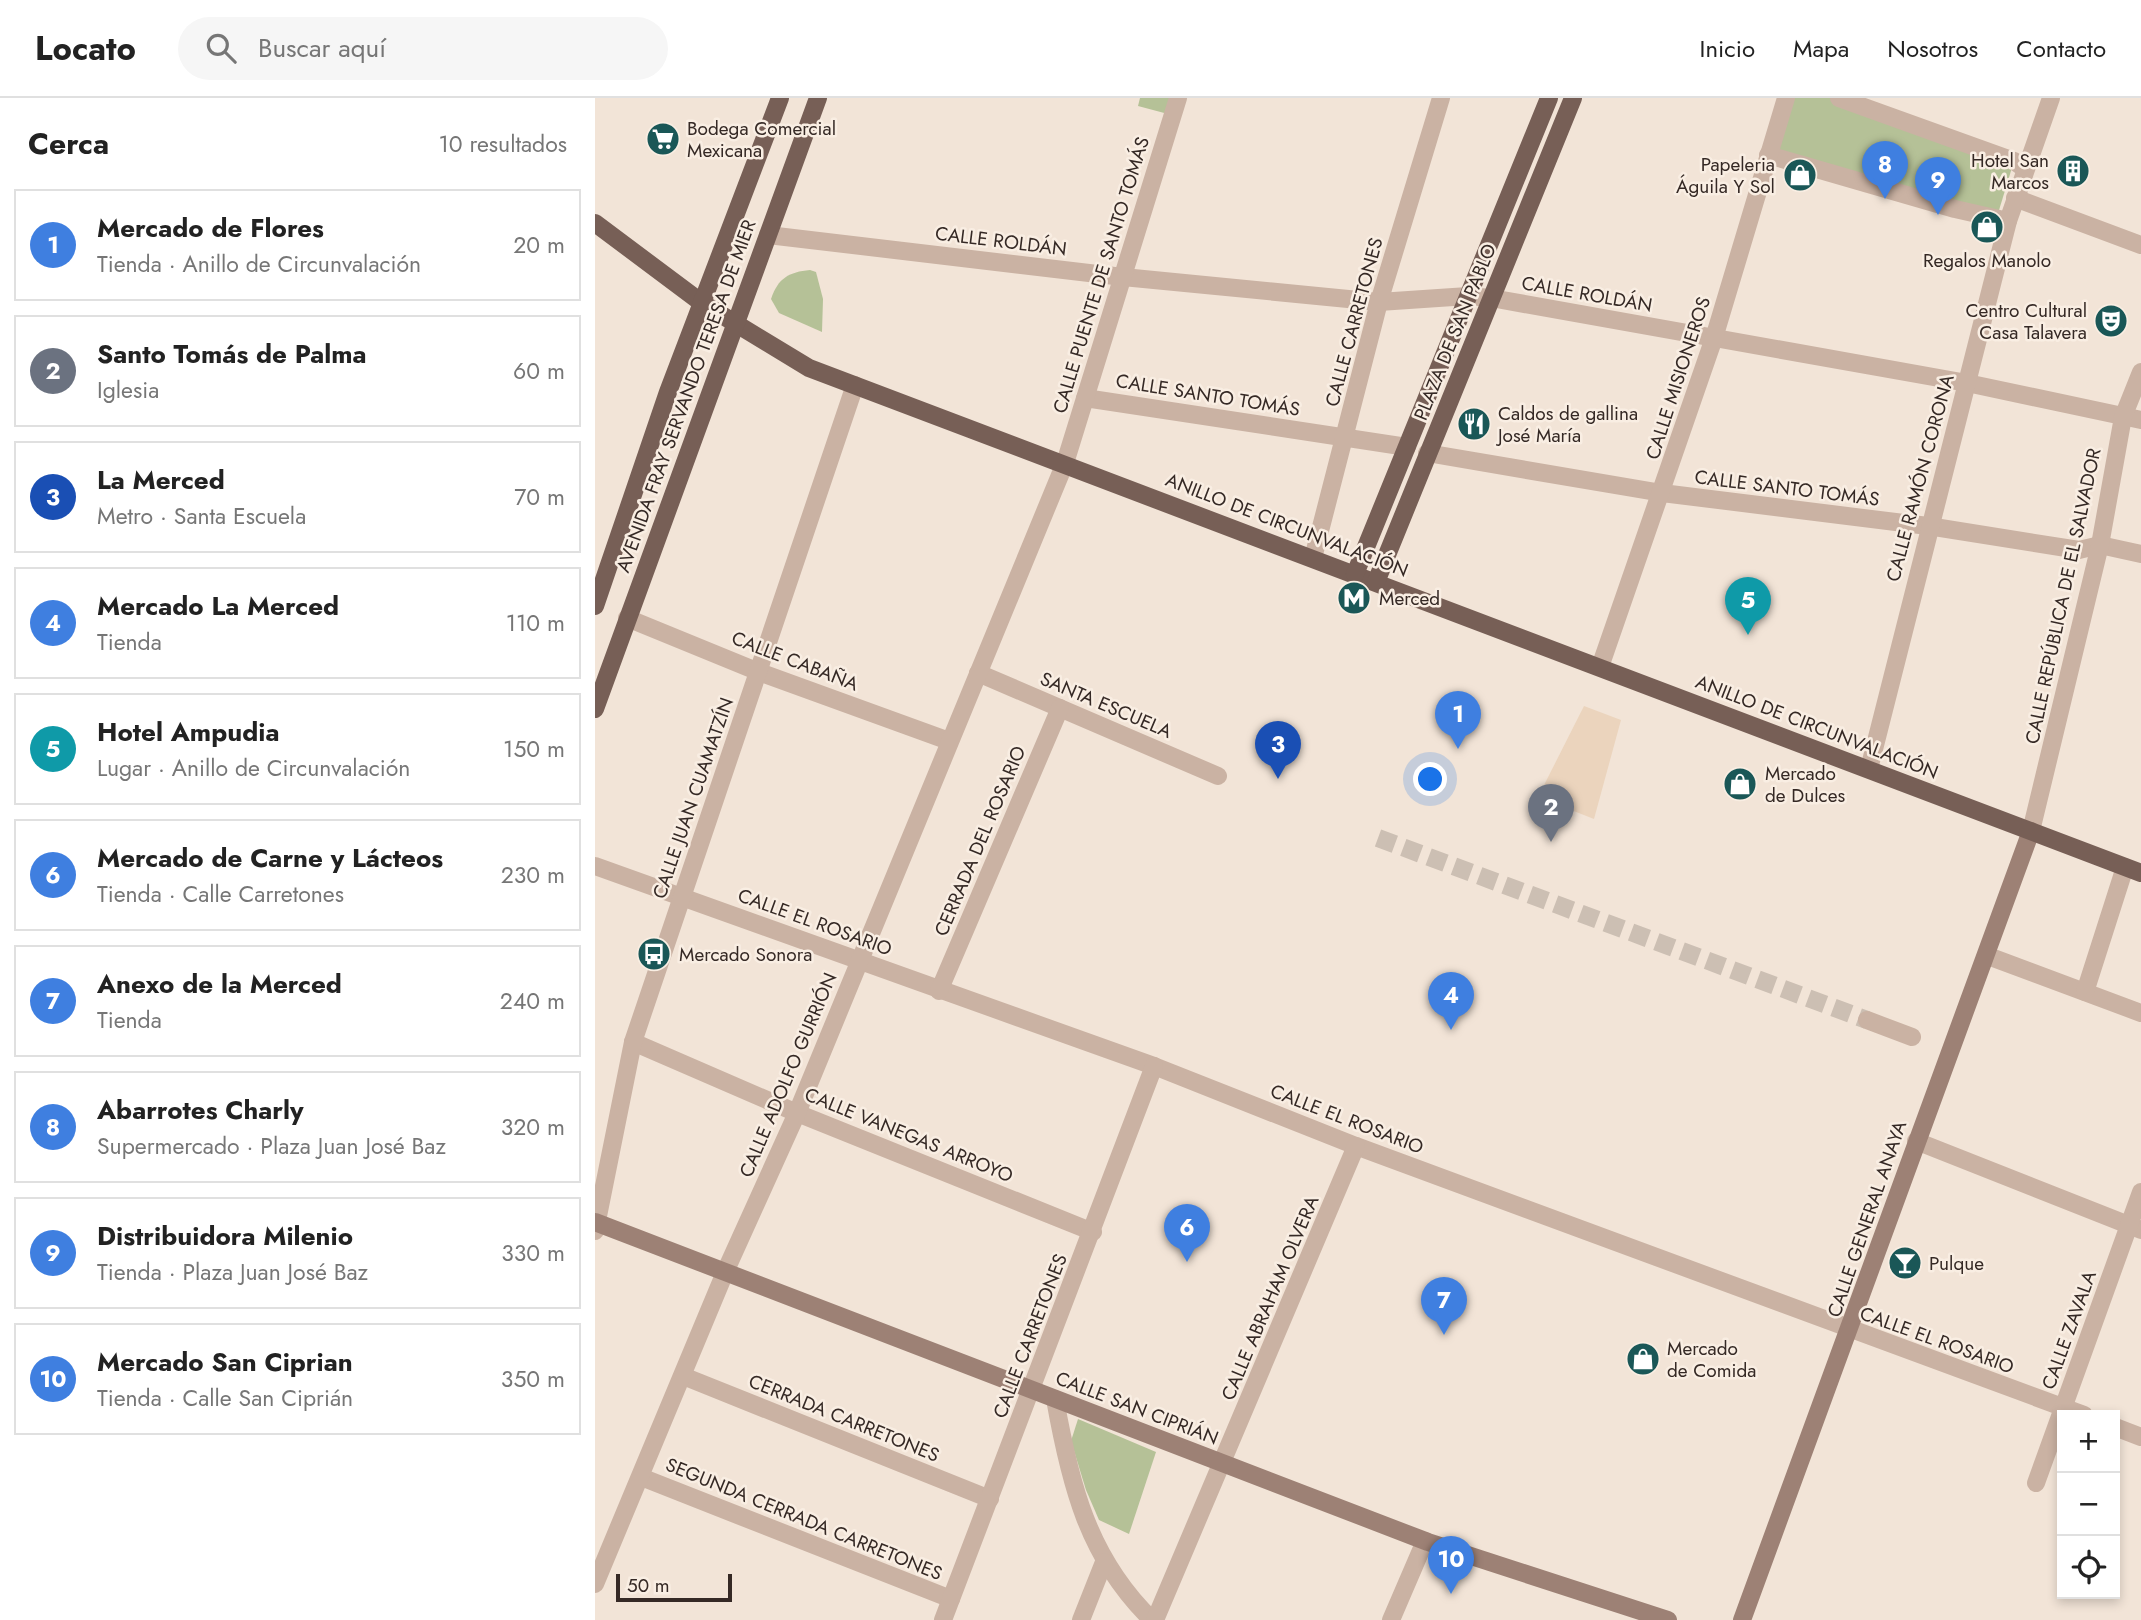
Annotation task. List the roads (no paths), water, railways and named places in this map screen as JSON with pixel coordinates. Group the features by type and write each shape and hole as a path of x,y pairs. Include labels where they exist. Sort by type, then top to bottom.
{"main road":[{"name":"AVENIDA FRAY SERVANDO TERESA DE MIER","path":"595,606 702,303 780,98"},
{"name":"AVENIDA FRAY SERVANDO TERESA DE MIER","path":"595,709 818,98"},
{"path":"1355,574 1549,98"},
{"name":"PLAZA DE SAN PABLO","path":"1375,582 1573,98"},
{"name":"ANILLO DE CIRCUNVALACIÓN","path":"595,223 702,303 809,368 2133,870"}],"street":[{"name":"CALLE PUENTE DE SANTO TOMÁS","path":"1065,463 1178,98"},
{"name":"CALLE CARRETONES","path":"1313,558 1379,302 1441,98"},
{"name":"CALLE MISIONEROS","path":"1600,667 1714,338 1786,98"},
{"path":"1839,98 2014,161 2025,169"},
{"name":"CALLE RAMÓN CORONA","path":"1869,769 2008,221 2050,98"},
{"path":"1768,155 1955,209 2008,221"},
{"path":"2015,198 2141,245"},
{"name":"CALLE ROLDÁN","path":"768,235 1123,277 1379,302 1468,296 1491,298 1967,383 2132,419"},
{"name":"CALLE REPÚBLICA DE EL SALVADOR","path":"2032,831 2132,419 2141,372"},
{"name":"CALLE JUAN CUAMATZÍN","path":"596,1225 633,1042 855,385"},
{"name":"CALLE SANTO TOMÁS","path":"1086,398 1407,447"},
{"name":"CALLE SANTO TOMÁS","path":"1427,453 1662,493 1929,526 2079,550 2100,545 2141,554"},
{"name":"CALLE ADOLFO GURRIÓN","path":"595,1584 726,1270 797,1113 1065,463"},
{"name":"CALLE CABAÑA","path":"627,618 759,671 949,741"},
{"name":"SANTA ESCUELA","path":"978,673 1217,776"},
{"name":"CERRADA DEL ROSARIO","path":"939,991 1060,708"},
{"name":"CALLE GENERAL ANAYA","path":"1742,1620 2032,831"},
{"name":"CALLE EL ROSARIO","path":"595,866 1154,1066 1356,1146 1850,1331 2070,1410"},
{"path":"2085,992 2133,870"},
{"path":"1988,956 2141,1013"},
{"path":"1867,1020 1912,1037"},
{"name":"CALLE VANEGAS ARROYO","path":"633,1042 797,1113 1093,1231"},
{"name":"CALLE CARRETONES","path":"943,1620 1154,1066"},
{"path":"1916,1141 2135,1227"},
{"name":"CALLE ABRAHAM OLVERA","path":"1154,1620 1356,1146"},
{"name":"CALLE ZAVALA","path":"2036,1483 2135,1227 2141,1192"},
{"name":"CALLE SAN CIPRIÁN","path":"596,1225 726,1270 1425,1541 1668,1620"},
{"name":"CERRADA CARRETONES","path":"684,1376 990,1499"},
{"path":"1055,1399 1075,1493 1104,1562 1126,1594 1154,1620"},
{"path":"2120,1429 2141,1437"},
{"name":"SEGUNDA CERRADA CARRETONES","path":"641,1477 951,1599"},
{"path":"1391,1620 1425,1541"},
{"path":"1081,1620 1104,1562"}],"tunnel":[{"path":"1378,838 1867,1020"}],"place":[{"name":"Bodega Comercial Mexicana","path":"663,139"},
{"name":"Hotel San Marcos","path":"2073,171"},
{"name":"Papeleria Águila Y Sol","path":"1800,175"},
{"name":"Abarrotes Charly","path":"1885,199"},
{"name":"Distribuidora Milenio","path":"1938,215"},
{"name":"Regalos Manolo","path":"1987,227"},
{"name":"Centro Cultural Casa Talavera","path":"2111,321"},
{"name":"Caldos de gallina José María","path":"1474,424"},
{"name":"Merced","path":"1354,598"},
{"name":"Hotel Ampudia","path":"1748,635"},
{"name":"Mercado de Flores","path":"1458,749"},
{"name":"La Merced","path":"1278,779"},
{"name":"Mercado de Dulces","path":"1740,784"},
{"name":"Santo Tomás de Palma","path":"1551,842"},
{"name":"Mercado Sonora","path":"654,954"},
{"name":"Mercado La Merced","path":"1451,1030"},
{"name":"Mercado de Carne y Lácteos","path":"1187,1262"},
{"name":"Pulque","path":"1905,1263"},
{"name":"Anexo de la Merced","path":"1444,1335"},
{"name":"Mercado de Comida","path":"1643,1359"},
{"name":"Mercado San Ciprian","path":"1451,1594"}]}
